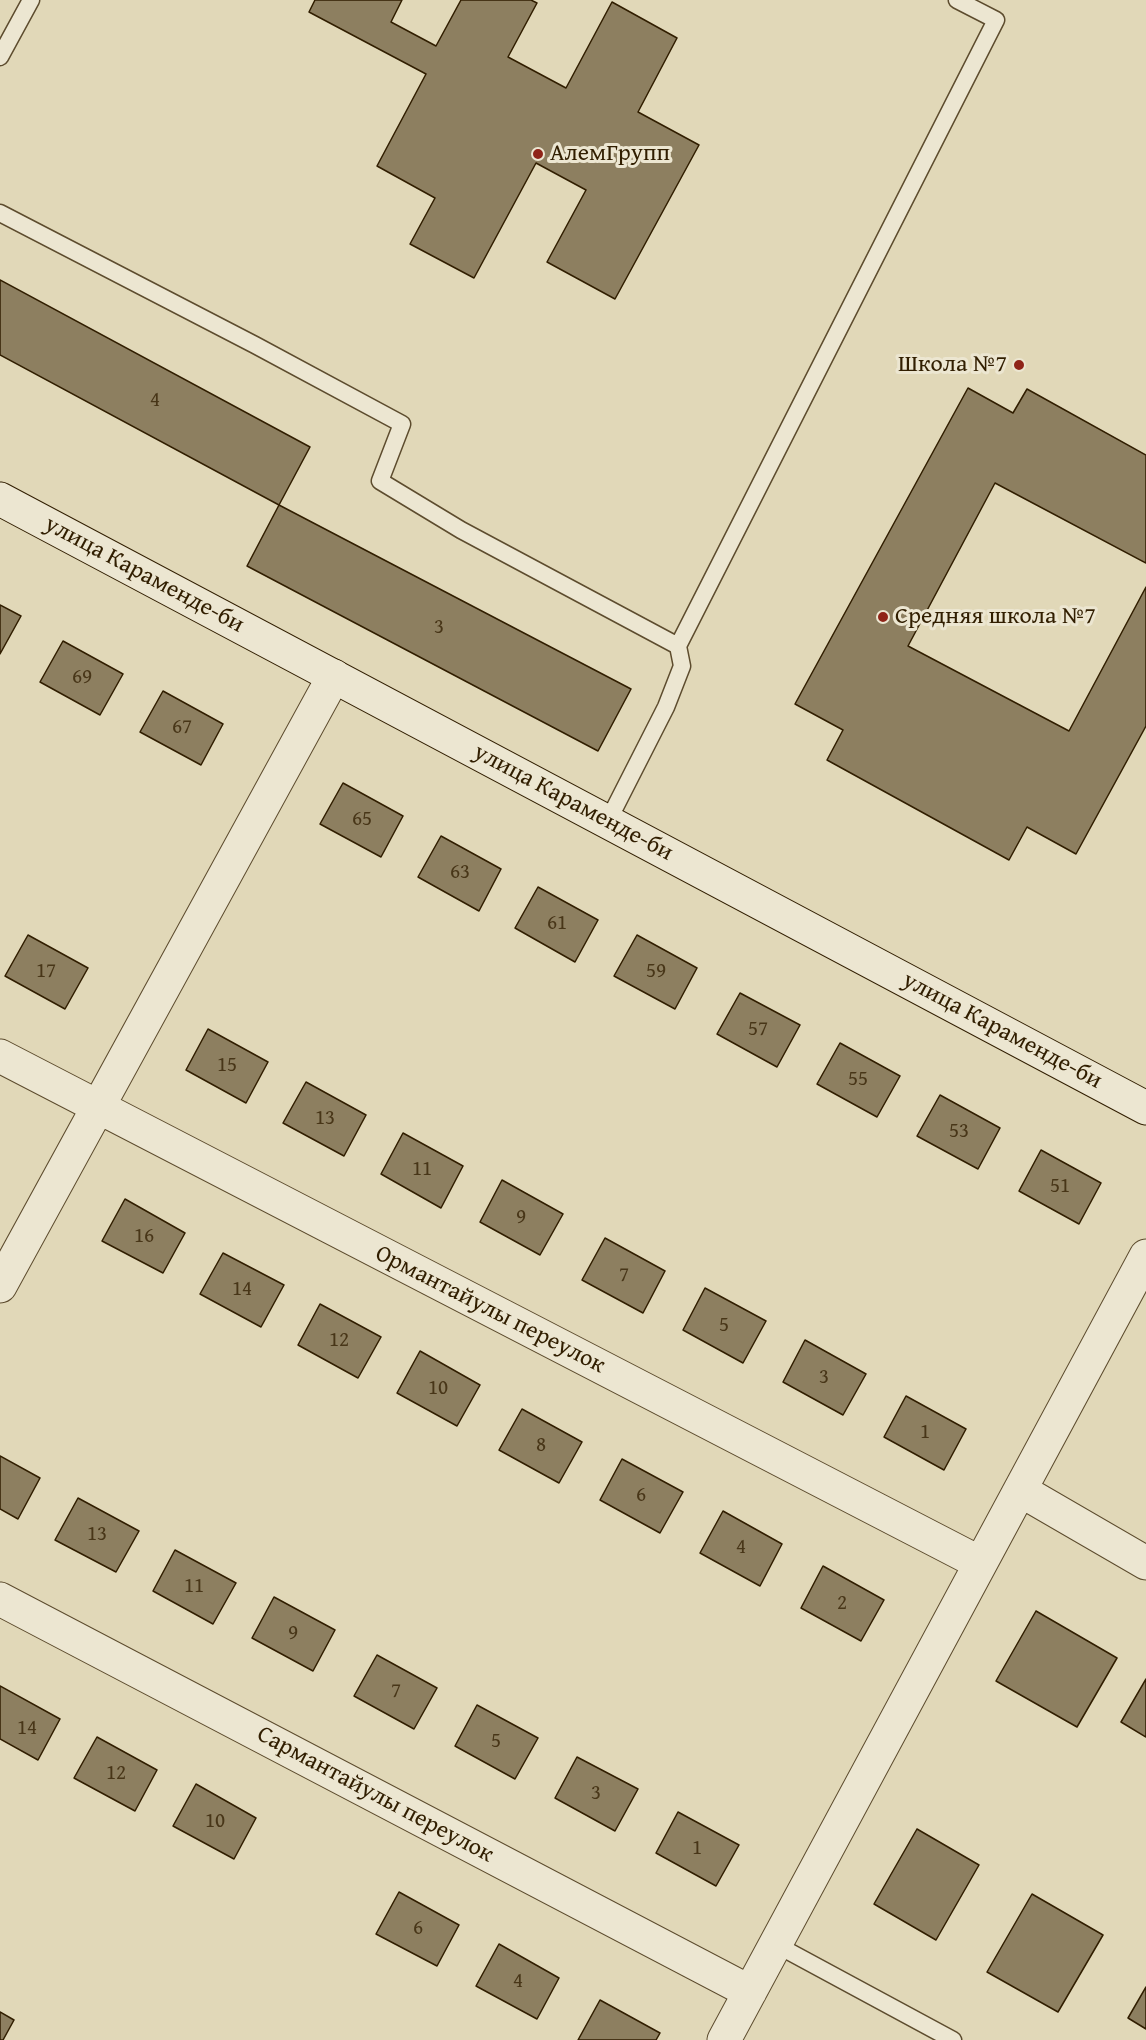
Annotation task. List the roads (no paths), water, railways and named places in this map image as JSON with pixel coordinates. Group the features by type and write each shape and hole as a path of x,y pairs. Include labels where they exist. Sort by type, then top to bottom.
{"street":[{"name":"улица Караменде-би","path":"0,499 1146,1108"},
{"path":"0,1286 334,676"},
{"name":"Ормантайулы переулок","path":"0,1056 981,1563"},
{"path":"724,2040 1146,1256"},
{"path":"1020,1490 1146,1563"},
{"name":"Сармантайулы переулок","path":"0,1599 750,1992"}],"lane":[{"path":"0,57 31,0"},
{"path":"608,821 666,707 682,666 678,646 996,20 957,0"},
{"path":"0,213 275,355 402,424 380,481 461,530 678,646"},
{"path":"775,1944 953,2040"}],"place":[{"name":"АлемГрупп","path":"538,154"},
{"name":"Школа №7","path":"1019,365"},
{"name":"Средняя школа №7","path":"883,617"}]}
